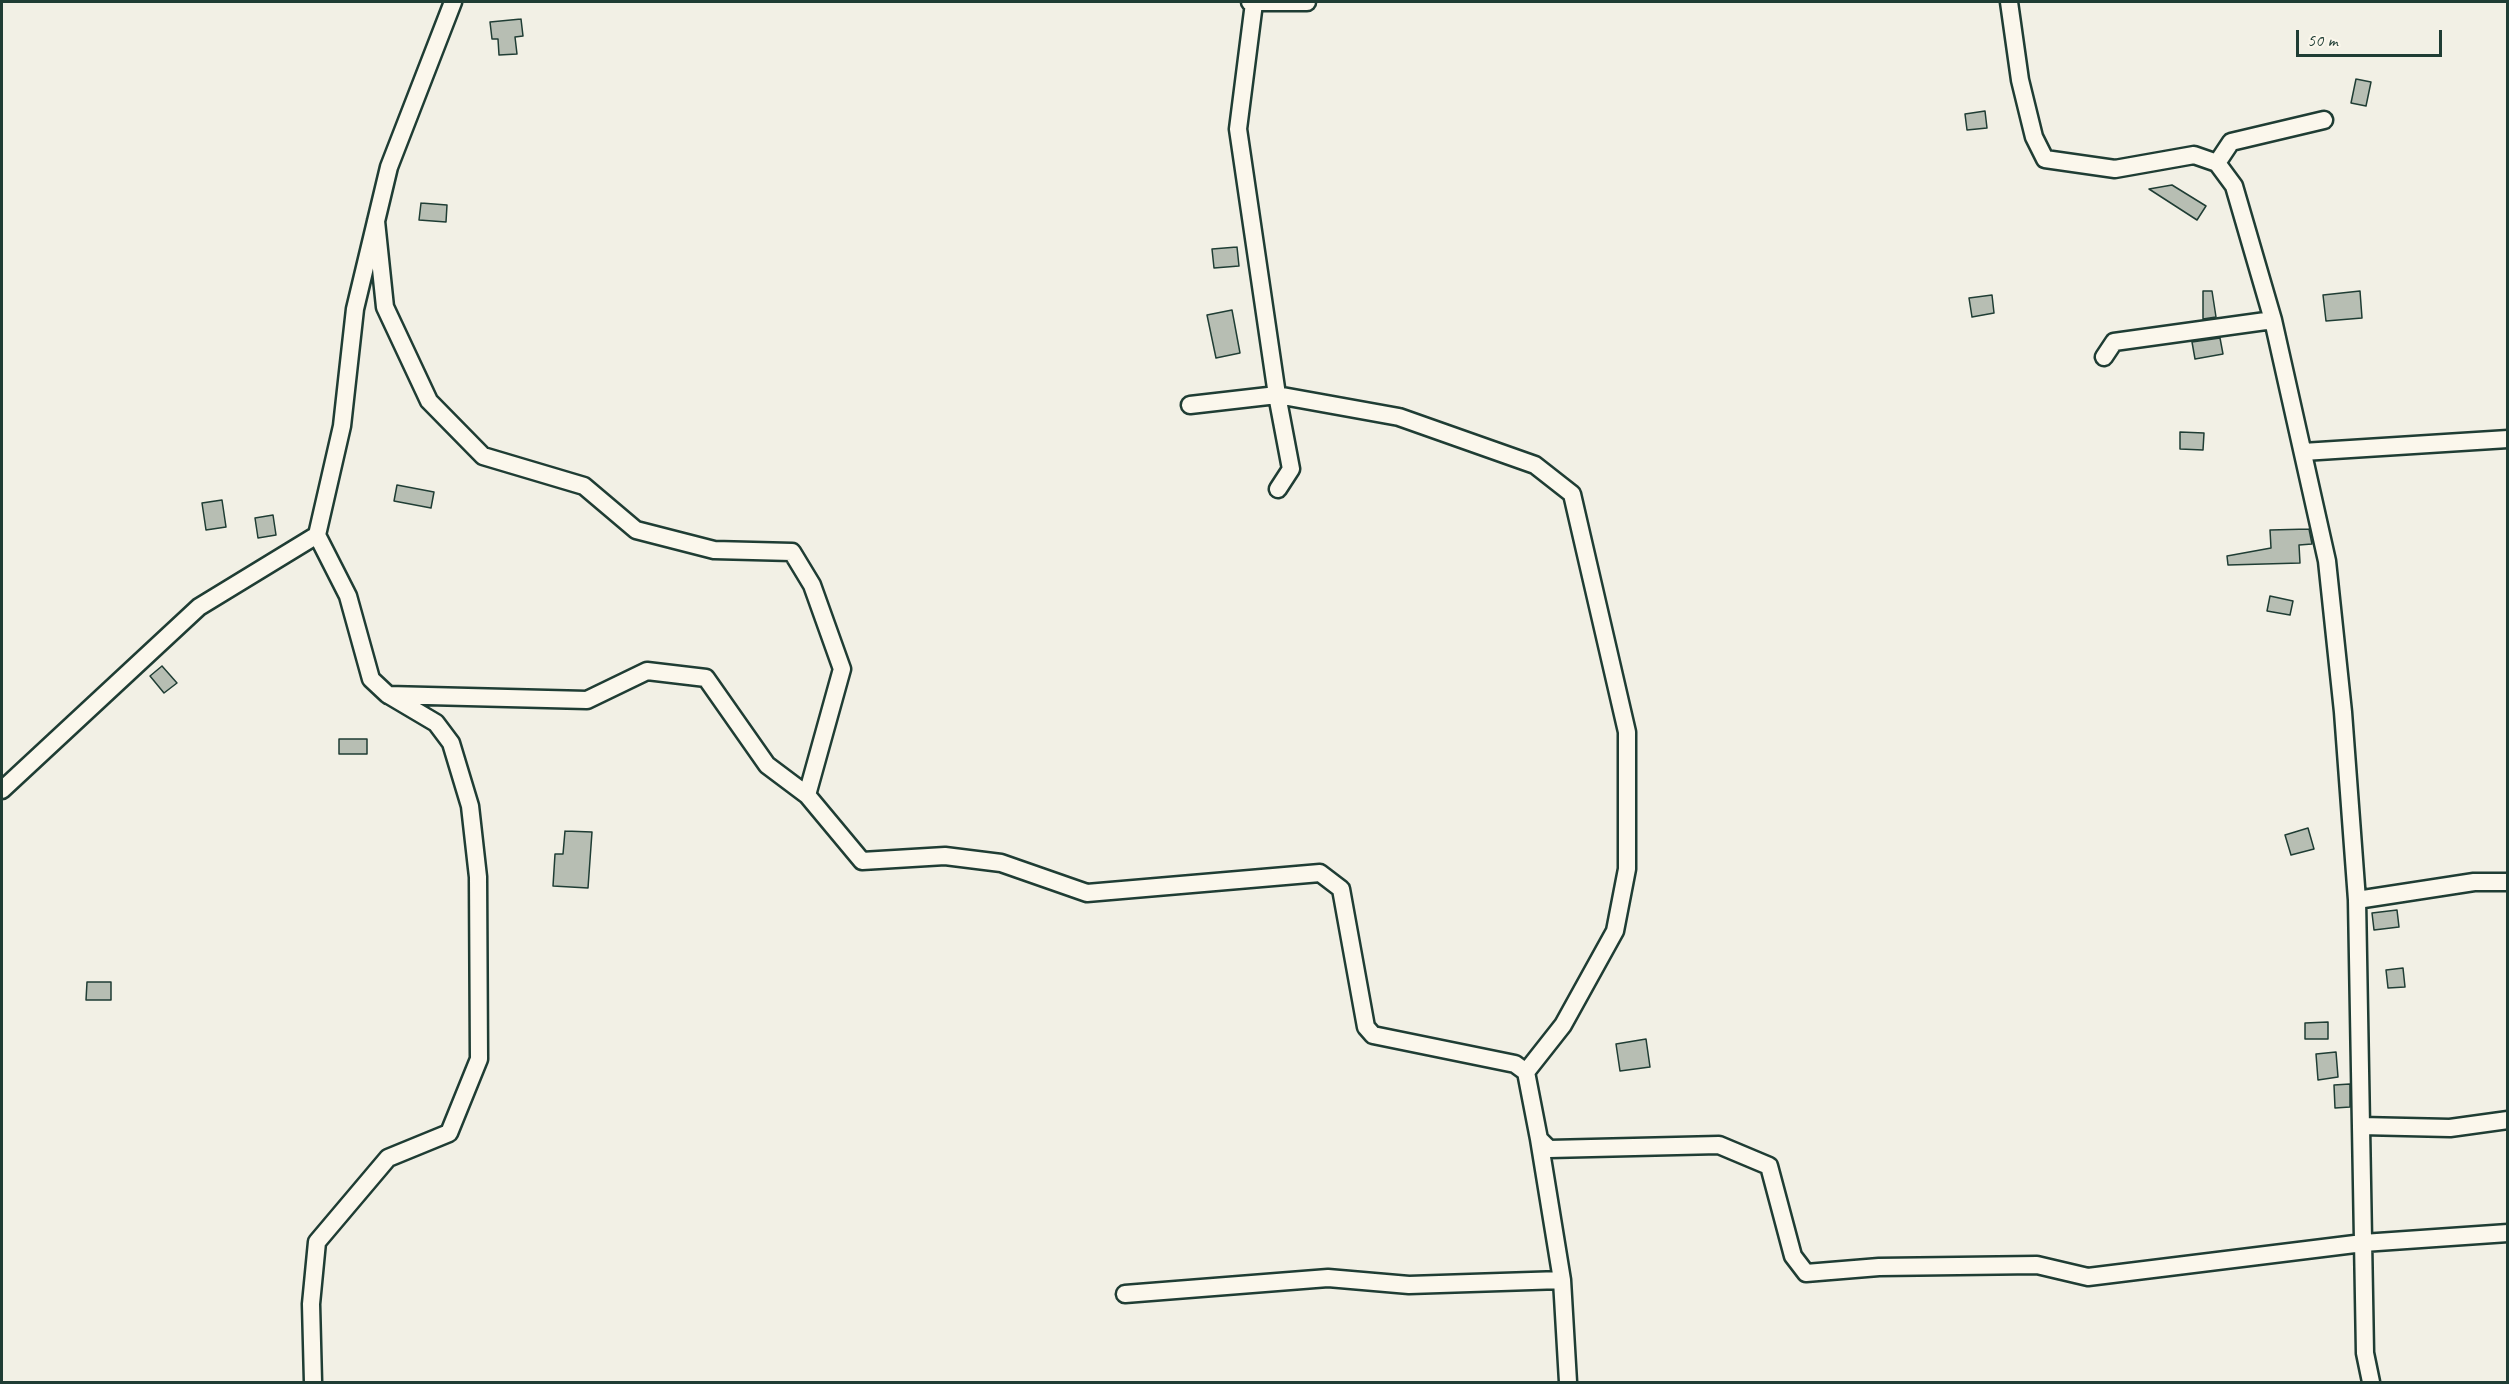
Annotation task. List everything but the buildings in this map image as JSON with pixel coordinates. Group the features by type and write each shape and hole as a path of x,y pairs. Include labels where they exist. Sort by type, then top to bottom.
{"street":[{"path":"313,1383 311,1304 317,1242 388,1158 449,1133 479,1059 478,877 470,806 451,743 436,723 387,694 372,679 348,596 317,535 342,426 355,309 389,167 453,2"},
{"path":"1278,489 1292,469 1277,394 1238,129 1252,2 1307,2"},
{"path":"2009,2 2020,81 2034,137 2045,159 2115,169 2194,155 2217,163 2234,186 2273,320 2327,561 2343,712 2356,900 2365,1353 2371,1383"},
{"path":"2217,163 2231,142 2324,120"},
{"path":"376,221 385,307 429,400 483,456 584,486 636,530 714,550 792,552 812,585 842,669 807,795"},
{"path":"2104,357 2114,342 2273,320"},
{"path":"1190,405 1277,394 1399,417 1535,465 1572,494 1627,732 1627,869 1615,932 1563,1025 1526,1072"},
{"path":"2303,452 2508,439"},
{"path":"2,790 199,607 317,535"},
{"path":"387,694 587,700 646,671 706,678 767,765 807,795 862,861 945,856 1001,863 1087,893 1320,873 1341,889 1366,1027 1373,1035 1515,1064 1526,1072 1562,1280 1568,1383"},
{"path":"2356,900 2474,882 2508,882"},
{"path":"2361,1126 2450,1128 2508,1120"},
{"path":"1539,1139 1549,1149 1719,1145 1769,1166 1793,1256 1806,1273 1879,1267 2037,1265 2088,1278 2363,1243 2508,1233"},
{"path":"1125,1294 1329,1278 1409,1285 1562,1280"}]}
